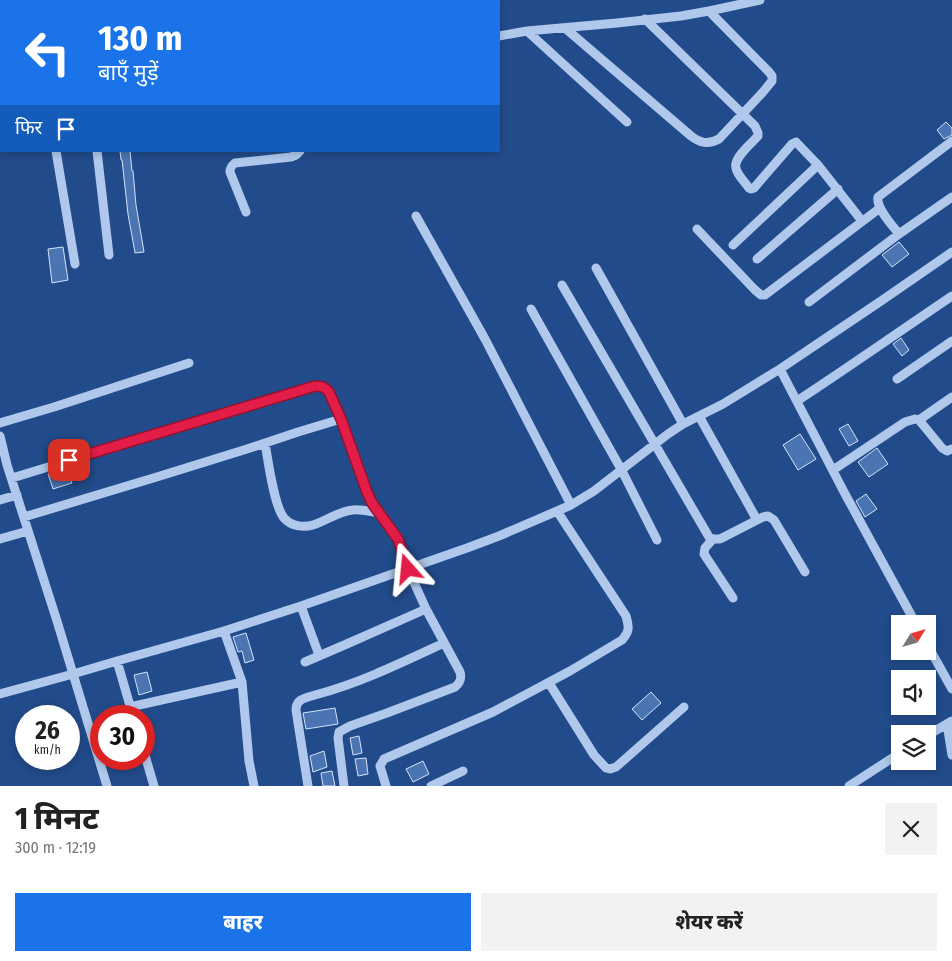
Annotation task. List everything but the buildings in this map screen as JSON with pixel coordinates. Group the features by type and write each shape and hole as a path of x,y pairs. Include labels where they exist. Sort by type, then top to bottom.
{"street":[{"path":"500,36 527,31 681,16 709,12 724,4 760,0"},
{"path":"565,28 696,139 706,143 719,139 772,81 772,76 769,72 709,12"},
{"path":"645,20 755,126 758,133 755,139 735,164 736,170 749,188 754,188 796,142 818,165 862,221"},
{"path":"527,31 627,122"},
{"path":"899,234 880,208 877,200 880,195 952,141"},
{"path":"56,152 75,264"},
{"path":"96,152 109,255"},
{"path":"246,212 230,172 232,165 291,157 299,152"},
{"path":"733,245 818,165"},
{"path":"757,259 838,189"},
{"path":"809,302 899,234 952,197"},
{"path":"696,229 755,290 761,295 765,295 880,208"},
{"path":"416,216 485,339 570,505"},
{"path":"0,694 224,631 302,606 491,539 570,505 594,491 683,424 723,404 780,369 952,252"},
{"path":"596,268 683,424"},
{"path":"562,285 706,532 713,539"},
{"path":"797,401 952,296"},
{"path":"531,309 622,469 657,540"},
{"path":"898,379 952,341"},
{"path":"0,423 189,364"},
{"path":"780,369 911,615"},
{"path":"12,478 315,386 327,389 341,419 372,503 398,539 408,569 426,609 462,677 455,687 387,714 350,726 339,732 338,738 344,786"},
{"path":"833,470 905,422 915,419 919,420 952,397"},
{"path":"699,416 757,520"},
{"path":"24,517 169,474 341,419"},
{"path":"919,420 942,448 947,451 952,449"},
{"path":"0,436 4,466 12,478 107,786"},
{"path":"265,443 278,504 285,519 291,523 304,526 312,525 354,510 379,513"},
{"path":"0,500 17,495"},
{"path":"386,786 380,766 384,759 493,712 549,683 626,636 628,631 626,616 557,511"},
{"path":"733,598 704,554 705,548 713,539 720,538 768,516 774,520 805,572"},
{"path":"0,539 28,531"},
{"path":"302,606 319,655"},
{"path":"305,662 426,609"},
{"path":"224,631 242,682 249,762 254,786"},
{"path":"308,786 296,710 298,701 373,676 444,643"},
{"path":"936,660 952,689"},
{"path":"116,661 130,705"},
{"path":"155,706 242,682"},
{"path":"549,683 594,755 606,768 610,769 616,767 684,707"},
{"path":"936,730 949,722 952,755"},
{"path":"849,786 891,759"},
{"path":"149,770 154,786"},
{"path":"430,786 463,771"}],"route":[{"path":"69,460 315,386 321,386 329,392 341,419 367,492 372,503 398,539 408,569"}]}
